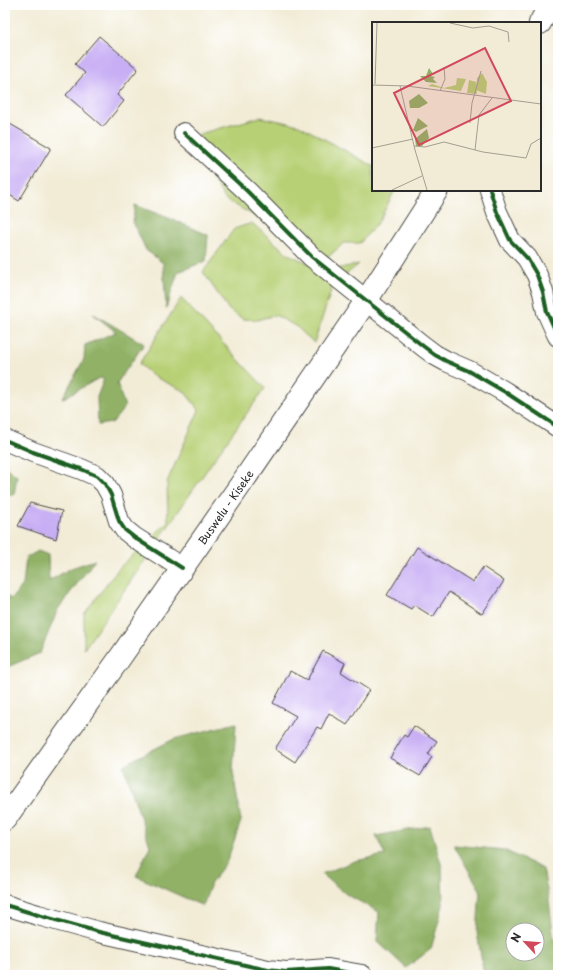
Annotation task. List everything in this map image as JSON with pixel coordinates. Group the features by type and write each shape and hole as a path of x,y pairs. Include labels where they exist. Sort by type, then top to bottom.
{"main road":[{"path":"541,22 550,5"},
{"name":"Buswelu - Kiseke","path":"5,819 117,662 366,301 436,191"}],"street":[{"path":"184,133 247,191 312,257 434,355 469,371 505,392 558,427"},
{"path":"490,191 497,212 510,240 527,258 537,275 544,292 547,312 558,336"},
{"path":"5,440 97,476 105,484 111,495 119,521 125,530 182,568"},
{"path":"5,905 99,932 268,970 286,972 328,969 362,975"}],"green space":[{"path":"260,117 299,125 372,165 372,191 394,191 379,221 360,243 344,243 327,258 225,199 210,175 199,134"},
{"path":"135,205 208,235 206,261 178,272 166,308 163,263 146,250 133,222"},
{"path":"252,223 288,254 326,271 359,264 333,285 314,343 297,327 275,315 257,320 243,319 229,310 203,272 234,229"},
{"path":"181,298 265,388 217,455 84,649 84,614 119,568 168,522 167,482 199,410 184,391 153,376 139,364"},
{"path":"92,313 144,344 117,383 125,407 112,423 98,425 97,397 104,379 99,378 62,399 84,359 85,345 116,332"},
{"path":"5,467 17,476 14,495 5,495"},
{"path":"38,551 48,555 49,581 71,568 95,560 58,609 40,653 5,668 5,595 11,599 23,585 26,558"},
{"path":"236,723 233,772 241,821 227,861 211,883 203,906 136,876 150,846 123,765 174,739"},
{"path":"430,826 442,867 443,905 431,949 406,968 377,941 379,912 346,894 322,874 355,861 385,855 376,836"},
{"path":"454,845 504,850 543,869 554,941 558,943 558,975 484,975 477,932 480,890"}],"building":[{"path":"99,36 138,69 117,95 124,101 103,127 66,95 85,73 75,64"},
{"path":"5,121 51,148 19,201 5,192"},
{"path":"30,503 62,511 56,539 18,526"},
{"path":"417,547 473,582 483,567 504,581 482,614 449,592 433,617 414,605 411,609 387,595"},
{"path":"323,651 345,663 341,672 369,690 347,725 329,713 321,729 317,727 295,762 275,749 296,716 273,703 290,671 307,680"},
{"path":"414,726 437,741 428,754 432,757 420,776 390,758 404,735 407,737"}],"cycle path":[{"path":"184,133 247,191 312,257 423,346 435,355 469,371 505,392 558,427"},
{"path":"490,191 497,212 510,240 527,258 537,275 543,292 547,312 558,336"},
{"path":"5,440 97,476 105,484 111,495 119,521 125,530 182,568"},
{"path":"5,905 99,932 268,970 286,972 328,969 362,975"}]}
